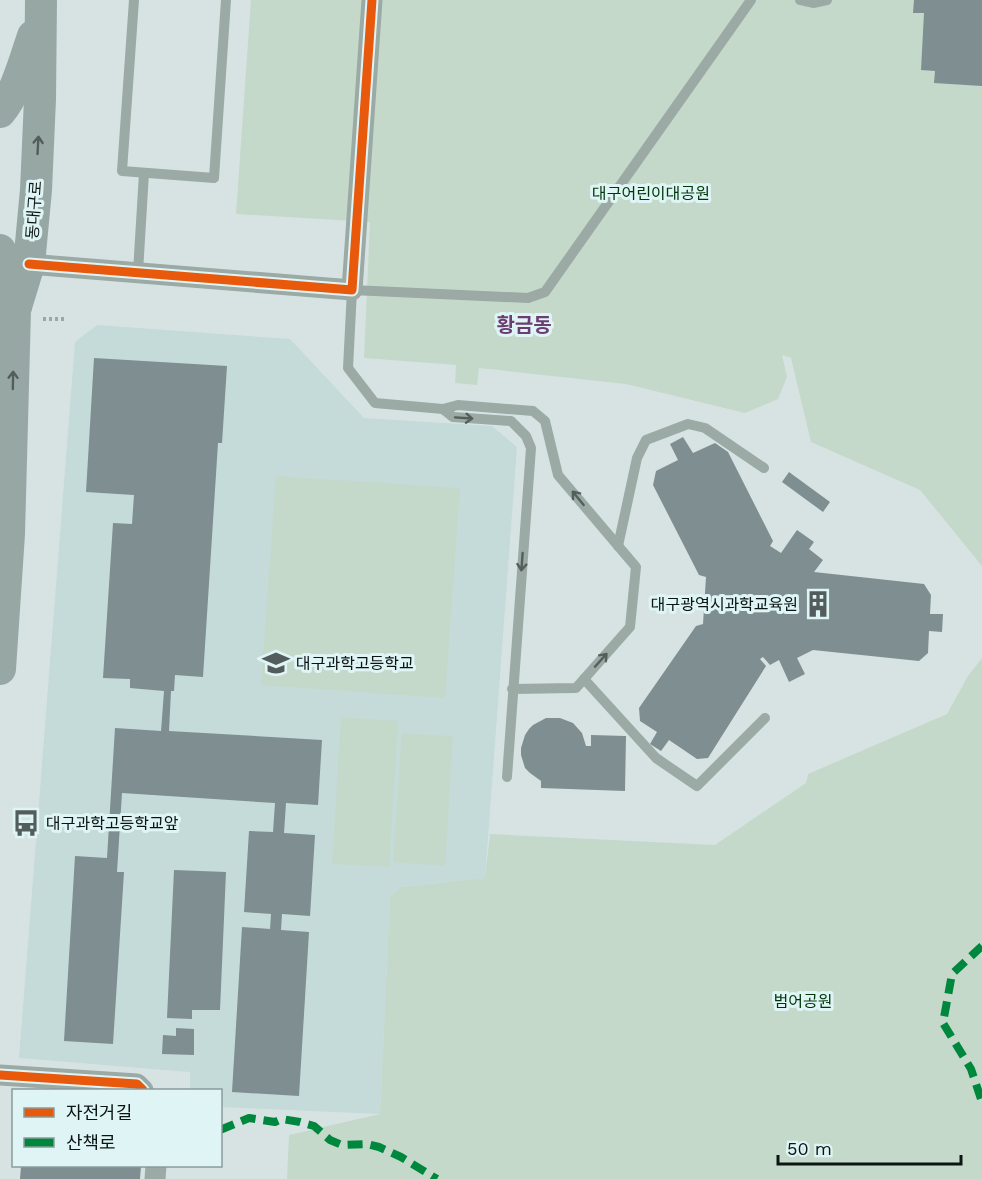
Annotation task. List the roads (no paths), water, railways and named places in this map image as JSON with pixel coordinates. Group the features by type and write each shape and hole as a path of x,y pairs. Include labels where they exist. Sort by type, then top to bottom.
{"main road":[{"path":"0,112 15,86 41,9"},
{"name":"동대구로","path":"0,669 9,534 16,307 29,264 40,110 41,9"},
{"path":"0,250 10,274 16,307"},
{"path":"0,410 12,448"}],"street":[{"path":"29,264 352,290 372,0"},
{"path":"0,1075 137,1084 142,1089"}],"lane":[{"path":"134,0 122,171 214,178 226,0"},
{"path":"512,689 576,688 630,627 636,567 558,475 545,421 533,411 458,405 443,409 375,403 348,368 352,290 528,298 545,292 751,0"},
{"path":"800,0 813,3 827,0"},
{"path":"138,272 144,173"},
{"path":"443,409 453,417 511,421 526,436 531,448 507,777"},
{"path":"618,546 637,458 646,440 688,424 705,428 764,468"},
{"path":"584,679 656,758 697,786 765,718"}],"place":[{"name":"대구광역시과학교육원","path":"818,604"},
{"name":"대구과학고등학교","path":"276,663"},
{"name":"대구과학고등학교앞","path":"26,823"}],"district":[{"name":"황금동","path":"524,325"}],"park label":[{"name":"대구어린이대공원","path":"651,193"},
{"name":"범어공원","path":"803,1001"}]}
